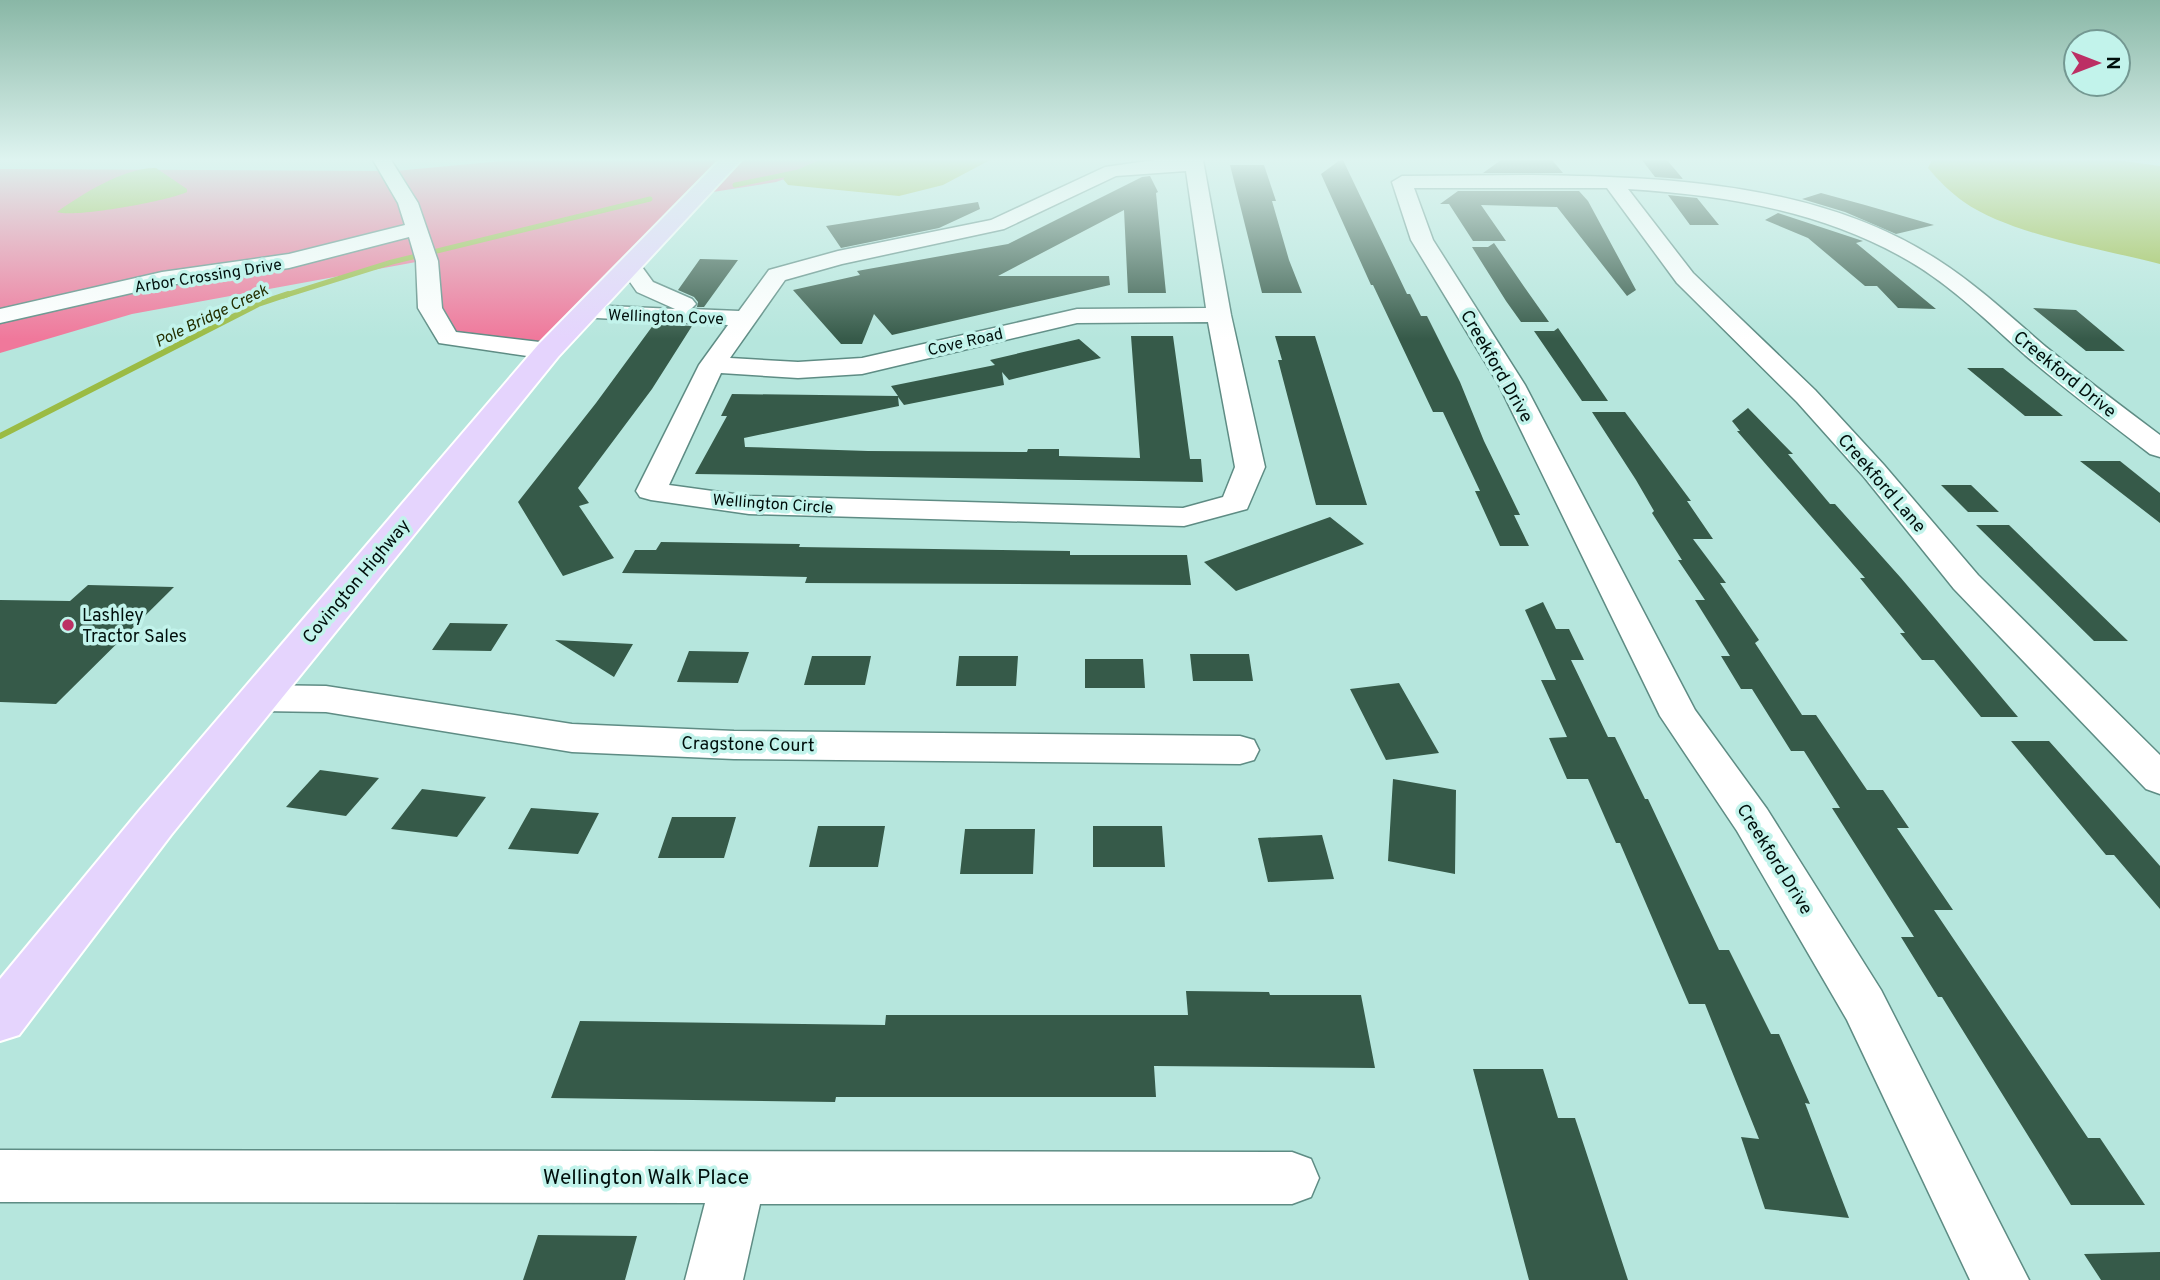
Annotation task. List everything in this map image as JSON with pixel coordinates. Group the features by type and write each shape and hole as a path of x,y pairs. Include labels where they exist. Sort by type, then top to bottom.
{"main road":[{"name":"Covington Highway","path":"0,1018 111,876 548,351 673,220"}],"street":[{"path":"413,220 421,247 430,308 448,338 548,351"},
{"name":"Wellington Circle","path":"1009,220 998,225 838,258 777,275 712,365 651,491 749,505 1184,517 1236,503 1250,467 1219,315 1204,220"},
{"name":"Creekford Drive","path":"1415,220 1422,240 1512,385 1679,716 1752,820 1864,1004 2000,1280"},
{"name":"Creekford Lane","path":"1641,220 1685,278 1806,396 1874,471 1966,582 2160,779"},
{"name":"Creekford Drive","path":"1829,220 1906,250 1952,280 2087,395 2160,448"},
{"name":"Arbor Crossing Drive","path":"0,316 162,279 262,263 421,247"},
{"path":"629,265 636,280 648,291 684,304"},
{"name":"Wellington Cove","path":"591,307 684,304 751,313"},
{"name":"Wellington Cove","path":"591,307 751,313"},
{"name":"Cove Road","path":"712,365 799,370 862,366 1077,316 1219,315"},
{"name":"Cragstone Court","path":"259,698 326,699 572,738 734,745 1240,750"},
{"name":"Wellington Walk Place","path":"0,1176 1292,1178"},
{"path":"715,1280 739,1177"}],"shaded area":[{"path":"0,220 673,220 537,349 448,338 427,260 132,314 0,353"},
{"path":"1997,220 2160,220 2160,264 2085,246"}],"building":[{"path":"866,220 957,220 939,228 841,248 826,226"},
{"path":"1057,220 1105,220 998,276 1109,276 1110,285 892,335 874,314 862,344 841,344 793,290 860,275 857,271 1008,244"},
{"path":"1124,220 1159,220 1166,293 1128,293"},
{"path":"1244,220 1277,220 1302,293 1262,293"},
{"path":"1342,220 1372,220 1407,294 1410,294 1421,316 1427,316 1520,515 1514,515 1529,546 1500,546 1475,491 1480,491 1443,412 1433,412"},
{"path":"1459,220 1491,220 1506,241 1473,241"},
{"path":"1567,220 1598,220 1636,290 1627,296"},
{"path":"1686,220 1715,220 1719,225 1690,225"},
{"path":"1765,220 1798,220 1863,241 1856,243 1936,309 1898,308 1877,286 1865,286 1808,238"},
{"path":"1863,220 1915,220 1934,225 1896,234"},
{"path":"1494,243 1549,322 1521,322 1506,301 1472,247 1488,247"},
{"path":"700,259 738,260 704,307 697,307 698,302 694,297 678,290"},
{"path":"2033,308 2076,310 2125,351 2086,351"},
{"path":"654,324 692,326 652,389 578,488 589,503 579,506 614,558 563,576 518,502"},
{"path":"1558,328 1608,401 1582,401 1534,331 1554,331"},
{"path":"1131,336 1173,336 1190,459 1201,459 1203,482 695,474 727,416 721,416 732,394 898,396 891,386 995,365 990,360 1079,339 1101,358 1009,380 1002,372 1004,385 904,405 898,397 899,406 744,438 745,447 868,451 1027,452 1028,449 1059,449 1059,456 1140,458"},
{"path":"1275,336 1315,336 1367,505 1316,505 1278,360 1282,360"},
{"path":"1967,368 2003,368 2063,416 2025,416"},
{"path":"1748,408 1793,454 1788,454 1830,504 1835,504 1901,578 2018,717 1981,717 1934,660 1922,660 1900,633 1905,633 1860,578 1865,578 1737,431 1740,431 1732,421"},
{"path":"1592,412 1625,412 1691,501 1687,501 1713,539 1693,539 1726,583 1720,583 1759,640 1755,643 1802,715 1816,715 1867,790 1883,790 1909,828 1897,828 1953,910 1934,910 2088,1138 2100,1138 2145,1205 2071,1205 1942,997 1938,997 1901,937 1914,937 1832,808 1840,808 1804,751 1791,751 1752,689 1741,689 1721,656 1730,656 1695,600 1705,600 1678,560 1682,560 1652,513 1654,511 1636,480"},
{"path":"2080,461 2120,461 2160,493 2160,523"},
{"path":"1941,485 1971,485 1999,512 1968,512"},
{"path":"1330,517 1364,544 1236,591 1204,562"},
{"path":"1976,525 2009,525 2128,641 2094,641"},
{"path":"661,542 1070,551 1070,555 1187,555 1191,585 805,583 807,577 622,573 635,550 656,550"},
{"name":"Lashley Tractor Sales","path":"88,585 174,587 56,704 0,702 0,600 70,601"},
{"path":"1543,602 1556,629 1569,629 1584,660 1571,660 1608,737 1615,737 1645,799 1648,799 1719,950 1729,950 1771,1034 1779,1034 1810,1104 1805,1103 1849,1218 1765,1209 1741,1137 1759,1139 1705,1004 1689,1004 1620,843 1616,843 1588,779 1567,779 1549,738 1567,737 1541,680 1556,680 1525,610"},
{"path":"450,623 508,624 491,651 432,650"},
{"path":"555,640 633,644 614,677"},
{"path":"689,651 749,652 738,683 677,682"},
{"path":"1190,654 1249,654 1253,681 1193,681"},
{"path":"812,656 871,656 865,685 804,685"},
{"path":"959,656 1018,656 1016,686 956,686"},
{"path":"1085,659 1143,659 1145,688 1085,688"},
{"path":"1399,683 1439,753 1386,760 1350,689"},
{"path":"2011,741 2049,741 2108,807 2160,866 2160,909 2114,855 2106,855"},
{"path":"320,770 379,778 346,816 286,807"},
{"path":"1393,779 1456,790 1455,874 1388,861"},
{"path":"422,789 486,797 457,837 391,829"},
{"path":"531,808 599,813 578,854 508,849"},
{"path":"672,817 736,817 724,858 658,858"},
{"path":"818,826 885,826 878,867 809,867"},
{"path":"1093,826 1162,826 1165,867 1093,867"},
{"path":"965,829 1035,829 1033,874 960,874"},
{"path":"1322,835 1334,879 1268,882 1258,838"},
{"path":"1186,991 1361,995 1375,1068 1154,1066 1156,1097 836,1097 835,1102 551,1098 580,1021 885,1025 886,1015 1188,1015"},
{"path":"1473,1069 1543,1069 1558,1118 1575,1118 1628,1280 1529,1280"},
{"path":"538,1235 637,1236 625,1280 523,1280"},
{"path":"2160,1252 2160,1280 2101,1280 2084,1254"}],"waterway":[{"name":"Pole Bridge Creek","path":"283,296 392,262 565,220"},
{"name":"Pole Bridge Creek","path":"0,436 258,304 288,294"}],"place":[{"name":"Lashley Tractor Sales","path":"68,625"}]}
